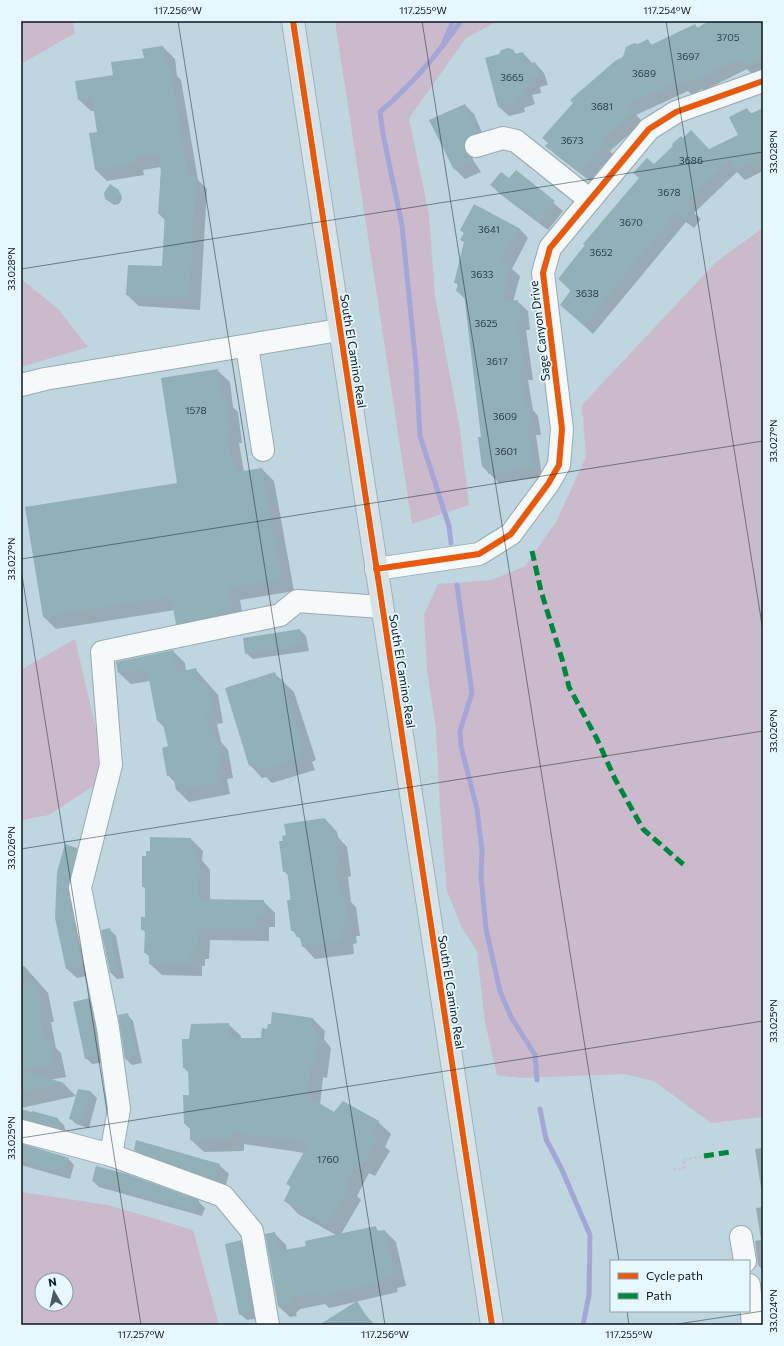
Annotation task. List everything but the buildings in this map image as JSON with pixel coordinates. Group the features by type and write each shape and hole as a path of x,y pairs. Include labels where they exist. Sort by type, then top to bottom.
{"main road":[{"name":"South El Camino Real","path":"293,21 381,607 492,1325"}],"street":[{"name":"Sage Canyon Drive","path":"376,569 479,554 511,534 548,484 559,465 562,429 543,273 550,248 649,129 676,112 763,80"},
{"path":"476,146 503,138 516,141 590,200"},
{"path":"21,385 45,379 340,330"},
{"path":"247,346 263,450"},
{"path":"110,1155 119,1109 108,1028 80,888 111,765 102,652 280,615 296,601 381,607"},
{"path":"21,1131 110,1155 223,1196 252,1231 268,1325"},
{"path":"741,1237 745,1260"},
{"path":"750,1295 753,1325"}],"path":[{"path":"673,1170 684,1168 683,1160 704,1156"}],"shaded area":[{"path":"21,21 73,21 75,33 21,64"},
{"path":"335,21 498,21 466,38 409,118 429,215 435,297 459,423 469,505 412,524"},
{"path":"763,228 763,1117 711,1123 654,1081 625,1074 520,1078 497,1075 485,1022 477,951 462,928 447,891 440,807 436,729 427,670 424,615 438,584 492,580 525,566 556,522 586,457 582,405 716,262"},
{"path":"21,279 58,309 88,347 21,367"},
{"path":"75,639 107,777 49,815 21,820 21,670"},
{"path":"21,1192 108,1205 193,1230 219,1325 21,1325"}],"waterway":[{"path":"444,42 453,21"},
{"path":"451,543 449,526 420,436 416,366 402,225 383,134 380,112 392,102 424,69 461,21"},
{"path":"457,585 472,693 460,731 461,746 477,809 482,850 481,876 486,929 500,991 511,1017 535,1055 537,1080"},
{"path":"540,1109 546,1139 562,1170 590,1235 589,1295 583,1325"}],"marked path":[{"path":"532,551 541,591 569,687 597,739 615,779 643,829 684,865"},
{"path":"704,1156 730,1152"}],"cycle path":[{"path":"293,21 492,1325"},
{"path":"376,569 479,554 511,534 548,484 559,465 562,429 543,273 550,248 649,129 676,112 763,81"}]}
